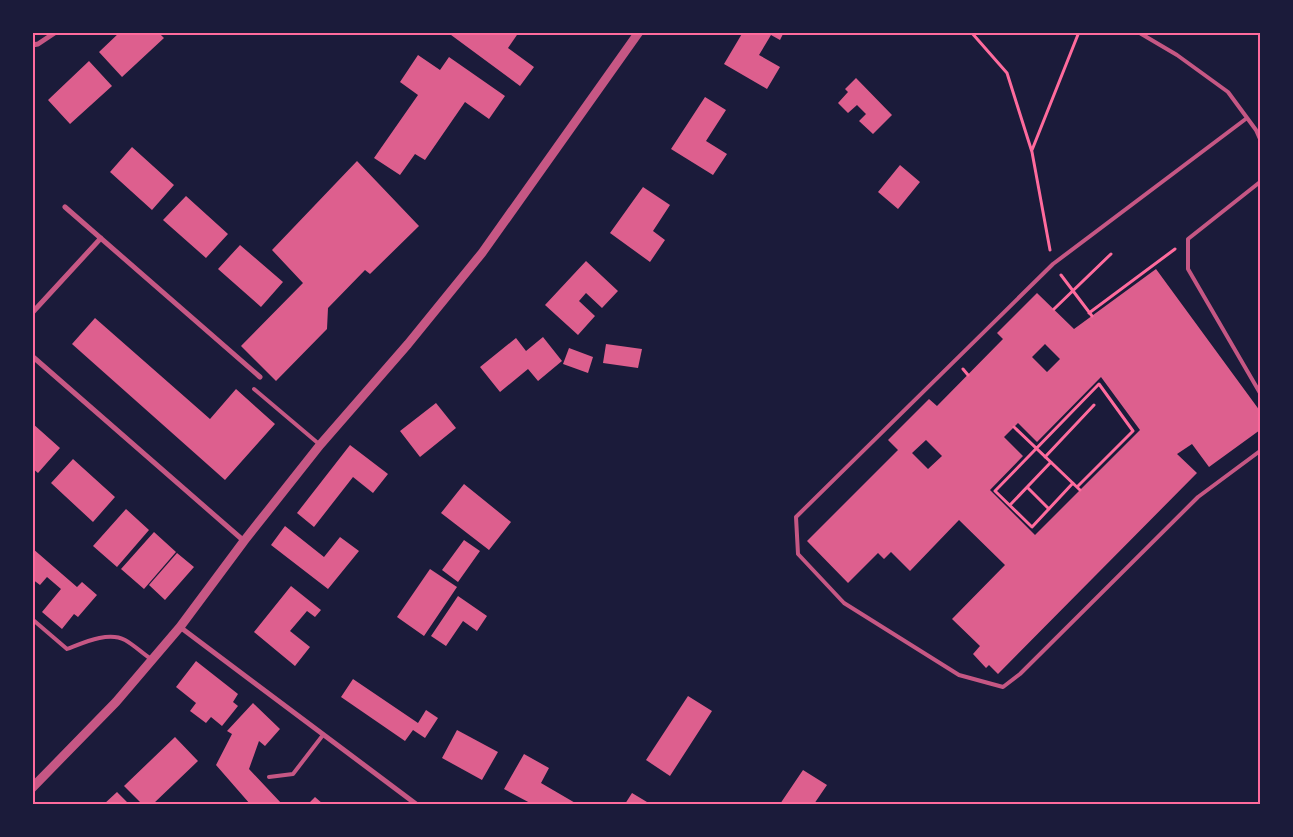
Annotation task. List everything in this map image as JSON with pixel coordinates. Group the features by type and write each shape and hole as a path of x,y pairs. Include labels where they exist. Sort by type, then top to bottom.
{"street":[{"path":"32,45 38,44 56,32"},
{"path":"32,788 116,702 180,627 244,541 320,445 408,344 482,253 639,32"},
{"path":"65,207 260,376"},
{"path":"32,313 101,238"},
{"path":"32,356 244,541"},
{"path":"180,627 416,804"}],"lane":[{"path":"1138,32 1177,56 1228,92 1256,130 1260,139"},
{"path":"1247,118 1053,264 796,517 798,554 844,603 959,675 1003,687 1020,674 1198,497 1260,451"},
{"path":"1260,182 1188,239 1188,269 1260,393"},
{"path":"254,389 320,445"},
{"path":"32,619 67,649 92,640 110,637 124,639 152,660"},
{"path":"269,777 293,774 323,735"}],"path":[{"path":"971,32 1007,72 1032,150 1053,264 1090,315 1188,239"},
{"path":"1032,150 1079,32"},
{"path":"1054,309 1111,254"},
{"path":"1014,427 1036,448 1045,457 1051,462 1073,483 1079,489 1133,431 1099,384 1036,448 995,491 1032,527 1073,483"},
{"path":"1045,457 1094,405"},
{"path":"1010,505 1051,462"},
{"path":"1027,487 1049,509"}],"building":[{"path":"120,32 158,32 164,38 122,77 99,52"},
{"path":"447,32 490,32 492,34 494,32 519,32 508,48 534,67 520,86"},
{"path":"743,32 784,32 780,40 771,35 759,55 780,67 767,89 724,64"},
{"path":"418,55 440,70 449,57 505,96 489,119 465,102 425,160 415,154 400,175 374,158 418,95 400,82"},
{"path":"89,61 112,86 70,124 48,100"},
{"path":"856,78 892,115 873,134 859,121 866,114 857,105 848,113 838,103 848,92 845,89"},
{"path":"705,97 726,110 706,141 727,154 713,175 671,149"},
{"path":"132,147 174,185 152,210 110,172"},
{"path":"357,161 419,226 370,274 365,270 328,308 327,329 276,381 241,346 303,283 272,250"},
{"path":"900,165 920,182 898,209 878,192"},
{"path":"643,187 670,205 653,231 665,240 650,262 610,233"},
{"path":"186,196 228,234 206,258 163,220"},
{"path":"240,245 283,282 261,307 218,269"},
{"path":"586,261 618,291 602,308 586,293 579,301 595,316 578,335 545,305"},
{"path":"1156,269 1260,411 1260,430 1209,467 1192,444 1177,454 1197,473 998,674 989,665 986,668 973,654 980,646 952,619 1005,565 959,520 910,571 891,552 884,559 878,553 848,583 807,541 898,450 888,440 929,399 937,406 1003,339 997,333 1037,293 1074,329","holes":["1045,344 1060,359 1047,372 1032,357","1101,377 1140,430 1035,535 990,490 1023,456 1004,437 1018,423 1037,442","926,440 942,456 928,469 912,453"]},
{"path":"95,318 210,419 236,389 275,424 225,480 72,344"},
{"path":"543,337 562,361 538,381 528,369 500,392 480,367 516,338 526,351"},
{"path":"606,344 642,349 638,368 603,363"},
{"path":"569,348 593,357 588,373 563,364"},
{"path":"436,403 456,428 420,457 400,431"},
{"path":"32,423 60,448 38,473 32,468"},
{"path":"350,445 388,474 373,493 353,477 314,527 297,513"},
{"path":"73,459 115,497 93,522 51,483"},
{"path":"464,484 511,522 489,550 441,513"},
{"path":"126,509 149,530 117,567 93,546"},
{"path":"285,526 324,557 340,537 359,551 328,589 271,545"},
{"path":"154,532 176,552 144,589 121,569"},
{"path":"464,540 480,551 458,582 442,570"},
{"path":"32,548 77,587 82,582 97,595 78,617 74,614 62,629 42,612 61,589 47,577 40,585 32,579"},
{"path":"177,553 194,567 165,600 149,585"},
{"path":"430,569 457,587 424,636 397,617"},
{"path":"291,586 321,610 315,617 307,611 290,631 310,647 295,666 254,632"},
{"path":"458,596 487,616 477,631 463,621 446,646 431,636"},
{"path":"196,661 238,694 233,702 238,706 222,726 211,717 206,723 190,711 196,703 176,687"},
{"path":"353,679 418,723 426,710 438,718 425,738 413,730 405,741 341,697"},
{"path":"688,696 712,711 670,776 646,760"},
{"path":"253,703 280,729 265,746 259,741 249,769 282,804 250,804 216,765 232,734 227,731"},
{"path":"457,730 498,752 482,780 442,758"},
{"path":"175,737 198,761 153,804 142,804 124,786"},
{"path":"524,754 549,768 541,783 577,804 532,804 504,789"},
{"path":"803,770 827,785 814,804 780,804"},
{"path":"117,792 129,804 104,804"},
{"path":"632,793 647,802 645,804 625,804"},
{"path":"315,797 323,804 308,804"}]}
